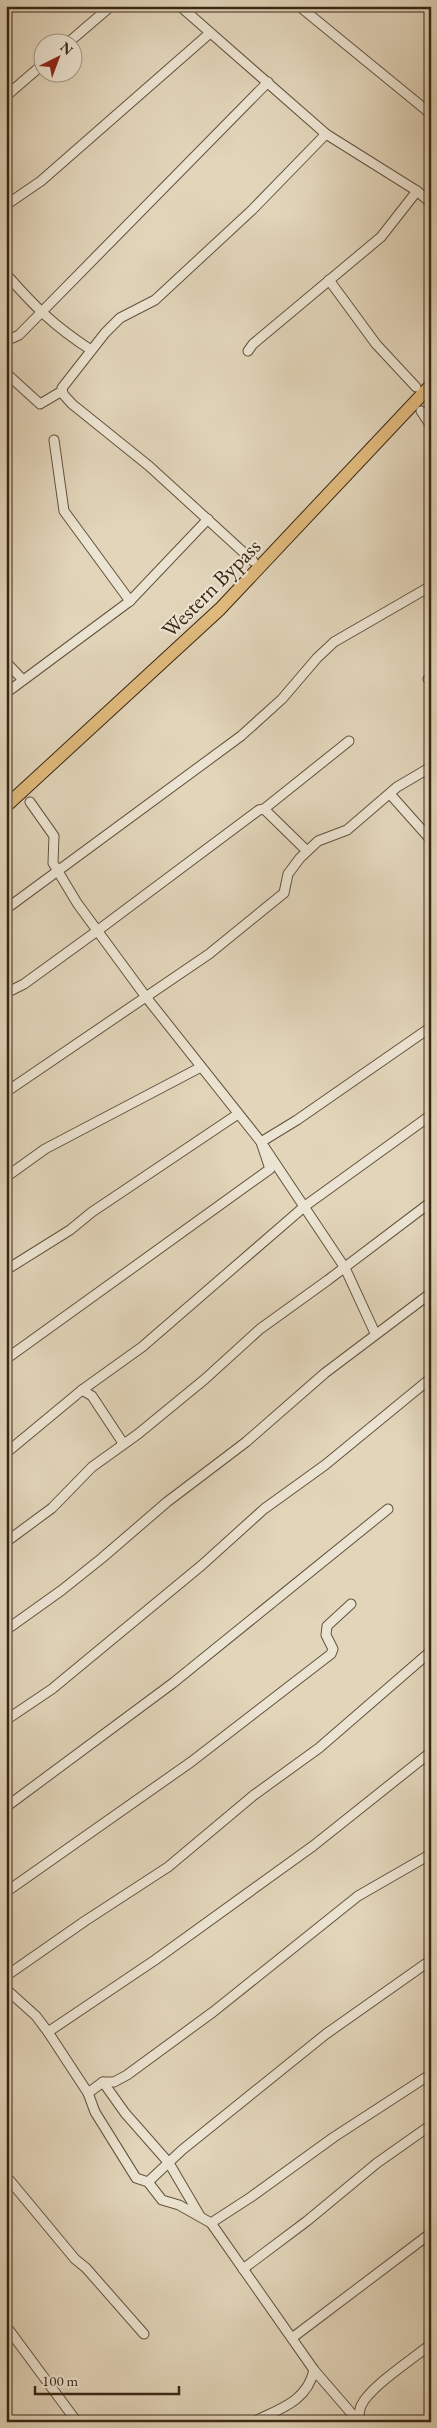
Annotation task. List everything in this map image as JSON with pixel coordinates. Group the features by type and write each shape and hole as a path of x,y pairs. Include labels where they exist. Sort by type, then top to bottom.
{"main road":[{"name":"Western Bypass","path":"6,806 220,609 431,385"}],"street":[{"path":"80,32 111,6"},
{"path":"180,6 326,134 417,191 431,203"},
{"path":"299,6 431,114"},
{"path":"424,6 431,10"},
{"path":"6,204 42,181 210,33"},
{"path":"6,96 32,74"},
{"path":"6,341 19,335 268,82"},
{"path":"6,373 40,404 62,391 74,371 105,332 120,318 155,300 252,210 326,134"},
{"path":"248,351 253,344 381,237 417,191"},
{"path":"6,274 41,313 64,332 92,350"},
{"path":"329,280 376,344 416,387"},
{"path":"62,391 72,404 149,466 253,562"},
{"path":"421,411 431,426"},
{"path":"54,440 64,511 130,601"},
{"path":"6,693 130,601 208,519"},
{"path":"6,909 241,736 282,699 317,658 334,642 431,586"},
{"path":"6,662 23,680"},
{"path":"6,993 24,984 259,810 264,809 350,741"},
{"path":"6,1092 209,954 284,893 288,874 318,841 347,830 390,794 431,767"},
{"path":"390,794 431,840"},
{"path":"30,802 54,836 53,859 57,870 97,931 146,998 261,1142 345,1268 375,1333"},
{"path":"264,809 307,851"},
{"path":"261,1142 431,1027"},
{"path":"6,1176 45,1149 201,1067"},
{"path":"6,1270 64,1234 238,1114"},
{"path":"6,1453 82,1390 142,1347 304,1206 431,1115"},
{"path":"6,1359 270,1169 261,1142"},
{"path":"6,1542 52,1508 92,1467 138,1434 206,1379 260,1329 345,1268 431,1202"},
{"path":"6,1630 102,1558 167,1502 246,1442 324,1373 431,1293"},
{"path":"6,1720 52,1690 264,1509 332,1459 431,1378"},
{"path":"82,1390 92,1396 123,1443"},
{"path":"6,1807 152,1700 388,1509"},
{"path":"6,1892 191,1762 331,1654 333,1649 326,1635 327,1626 351,1604"},
{"path":"6,1976 85,1921 168,1867 254,1796 319,1748 431,1651"},
{"path":"48,2032 155,1960 313,1846 431,1752"},
{"path":"88,2093 103,2082 114,2082 127,2075 213,2012 358,1896 431,1854"},
{"path":"148,2182 168,2163 326,2034 431,1960"},
{"path":"6,1989 36,2016 48,2032 88,2093 95,2112 136,2178 148,2182 162,2200 179,2205 211,2223 314,2370 349,2408 358,2422"},
{"path":"211,2223 251,2197 334,2137 431,2074"},
{"path":"103,2082 125,2113 168,2163 200,2216"},
{"path":"243,2269 307,2221 377,2163 431,2125"},
{"path":"6,2176 75,2259 86,2268 144,2334"},
{"path":"292,2338 431,2233"},
{"path":"6,2326 77,2422"},
{"path":"358,2422 361,2407 382,2383 431,2344"},
{"path":"253,2422 300,2398 312,2380 314,2370"},
{"path":"349,2408 361,2407"}]}
